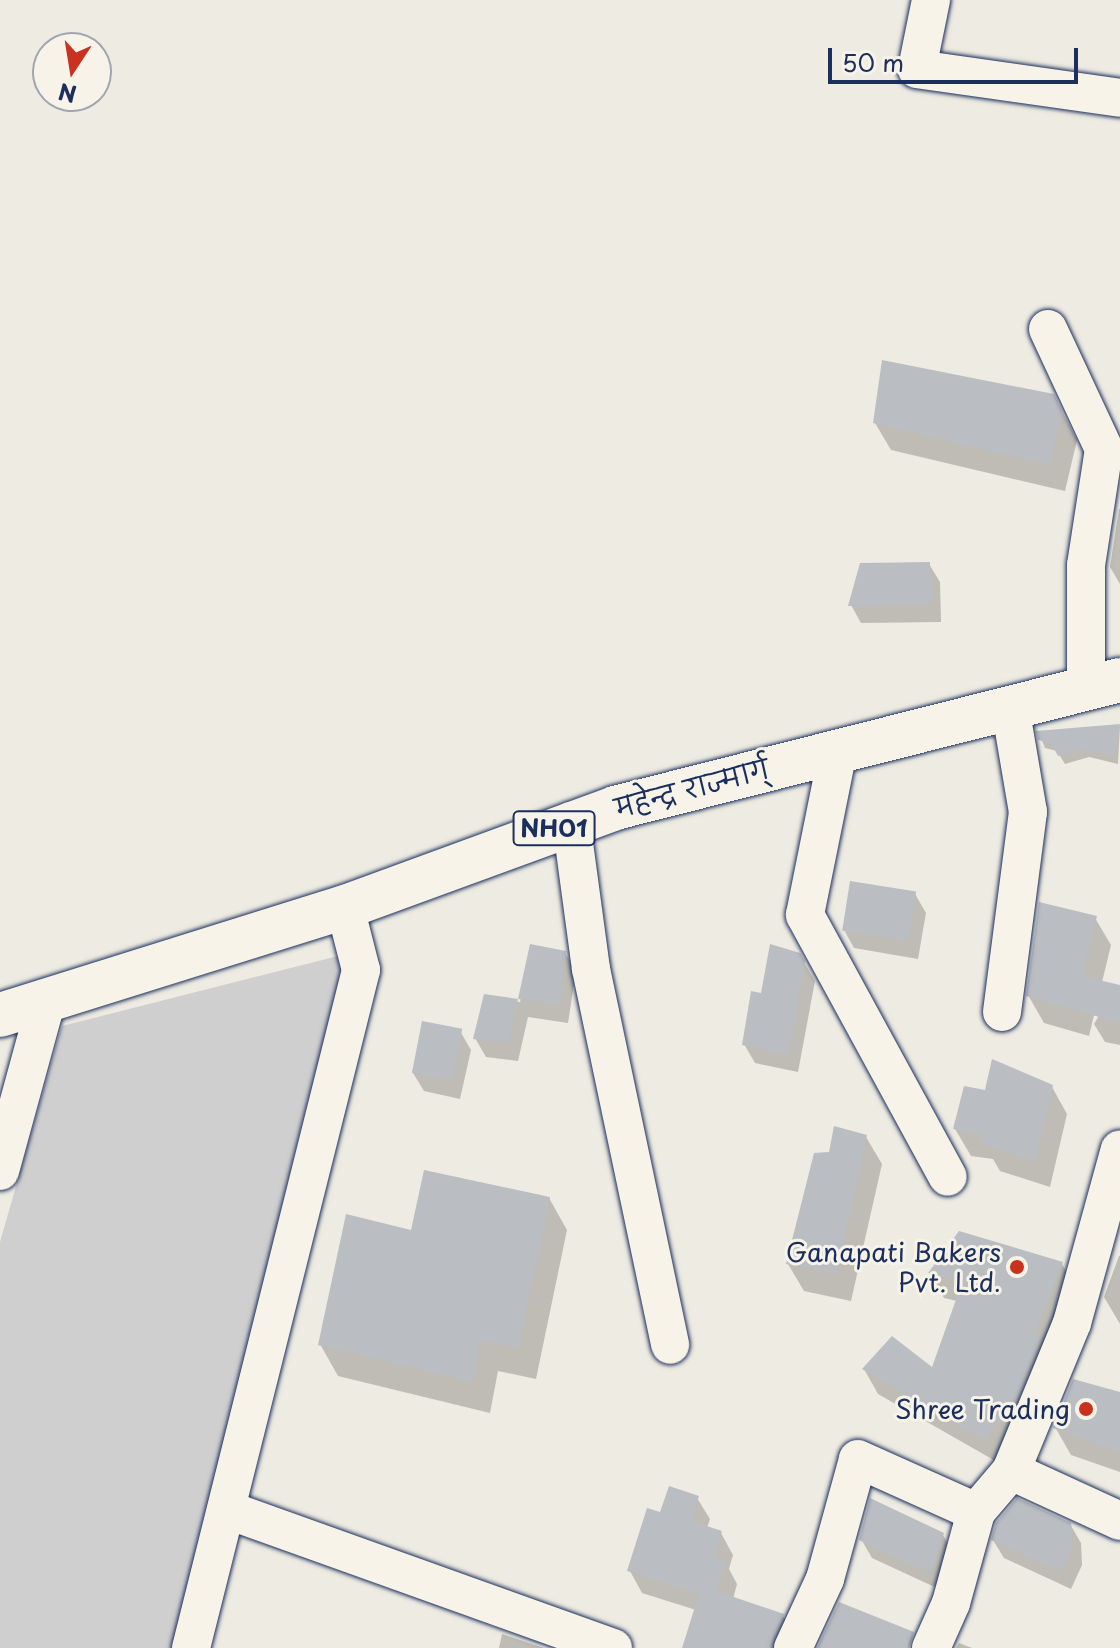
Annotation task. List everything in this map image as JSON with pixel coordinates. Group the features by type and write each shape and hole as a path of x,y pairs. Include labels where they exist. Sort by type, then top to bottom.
{"highway":[{"name":"महेन्द्र राज्मार्ग्","path":"0,1015 345,907 571,821 1103,684"}],"street":[{"path":"931,0 917,69 1120,98"},
{"path":"1048,329 1104,449 1086,565 1103,684"},
{"path":"1002,1012 1028,812 1010,707"},
{"path":"838,751 805,915 948,1177"},
{"path":"571,821 591,969 670,1345"},
{"path":"191,1648 361,970 345,907"},
{"path":"0,1171 46,1003"},
{"path":"931,1648 951,1603 976,1512 1011,1471 1072,1323 1120,1149"},
{"path":"793,1648 825,1579 858,1459 976,1512"},
{"path":"1011,1471 1120,1521"},
{"path":"228,1510 613,1648"}],"shaded area":[{"path":"358,951 180,1648 0,1648 0,1242 62,1026"}],"building":[{"path":"882,360 1054,394 1062,411 1050,465 873,423"},
{"path":"930,562 931,604 848,606 860,563"},
{"path":"1120,724 1114,756 1083,749 1058,756 1051,743 1038,740 1036,731"},
{"path":"850,881 916,891 908,941 842,930"},
{"path":"1039,902 1097,916 1082,976 1120,985 1120,1023 1026,996"},
{"path":"530,944 566,951 559,1005 518,999"},
{"path":"770,944 800,953 805,961 788,1055 742,1045 751,991 761,993"},
{"path":"484,994 518,999 508,1043 473,1039"},
{"path":"422,1021 462,1029 452,1081 412,1073"},
{"path":"992,1059 1053,1085 1035,1161 982,1144 980,1133 953,1129 964,1086 985,1090"},
{"path":"834,1126 867,1135 836,1274 786,1264 814,1153 829,1152"},
{"path":"424,1170 550,1197 518,1348 480,1340 472,1382 318,1345 346,1214 411,1230"},
{"path":"959,1231 1063,1262 1034,1334 1040,1337 1018,1395 984,1440 862,1369 892,1336 932,1367 962,1283 928,1273"},
{"name":"Shree Trading","path":"1073,1379 1120,1392 1120,1452 1053,1428"},
{"path":"669,1486 699,1496 691,1521 722,1531 714,1557 726,1560 716,1591 784,1614 771,1648 682,1648 699,1594 627,1571 647,1508 660,1512"},
{"path":"870,1498 944,1533 930,1573 859,1540"},
{"path":"1017,1498 1071,1523 1073,1545 1060,1572 991,1540 996,1523"},
{"path":"839,1602 914,1632 909,1648 817,1648"}],"place":[{"name":"Ganapati Bakers Pvt. Ltd.","path":"1017,1267"},
{"name":"Shree Trading","path":"1086,1409"}]}
